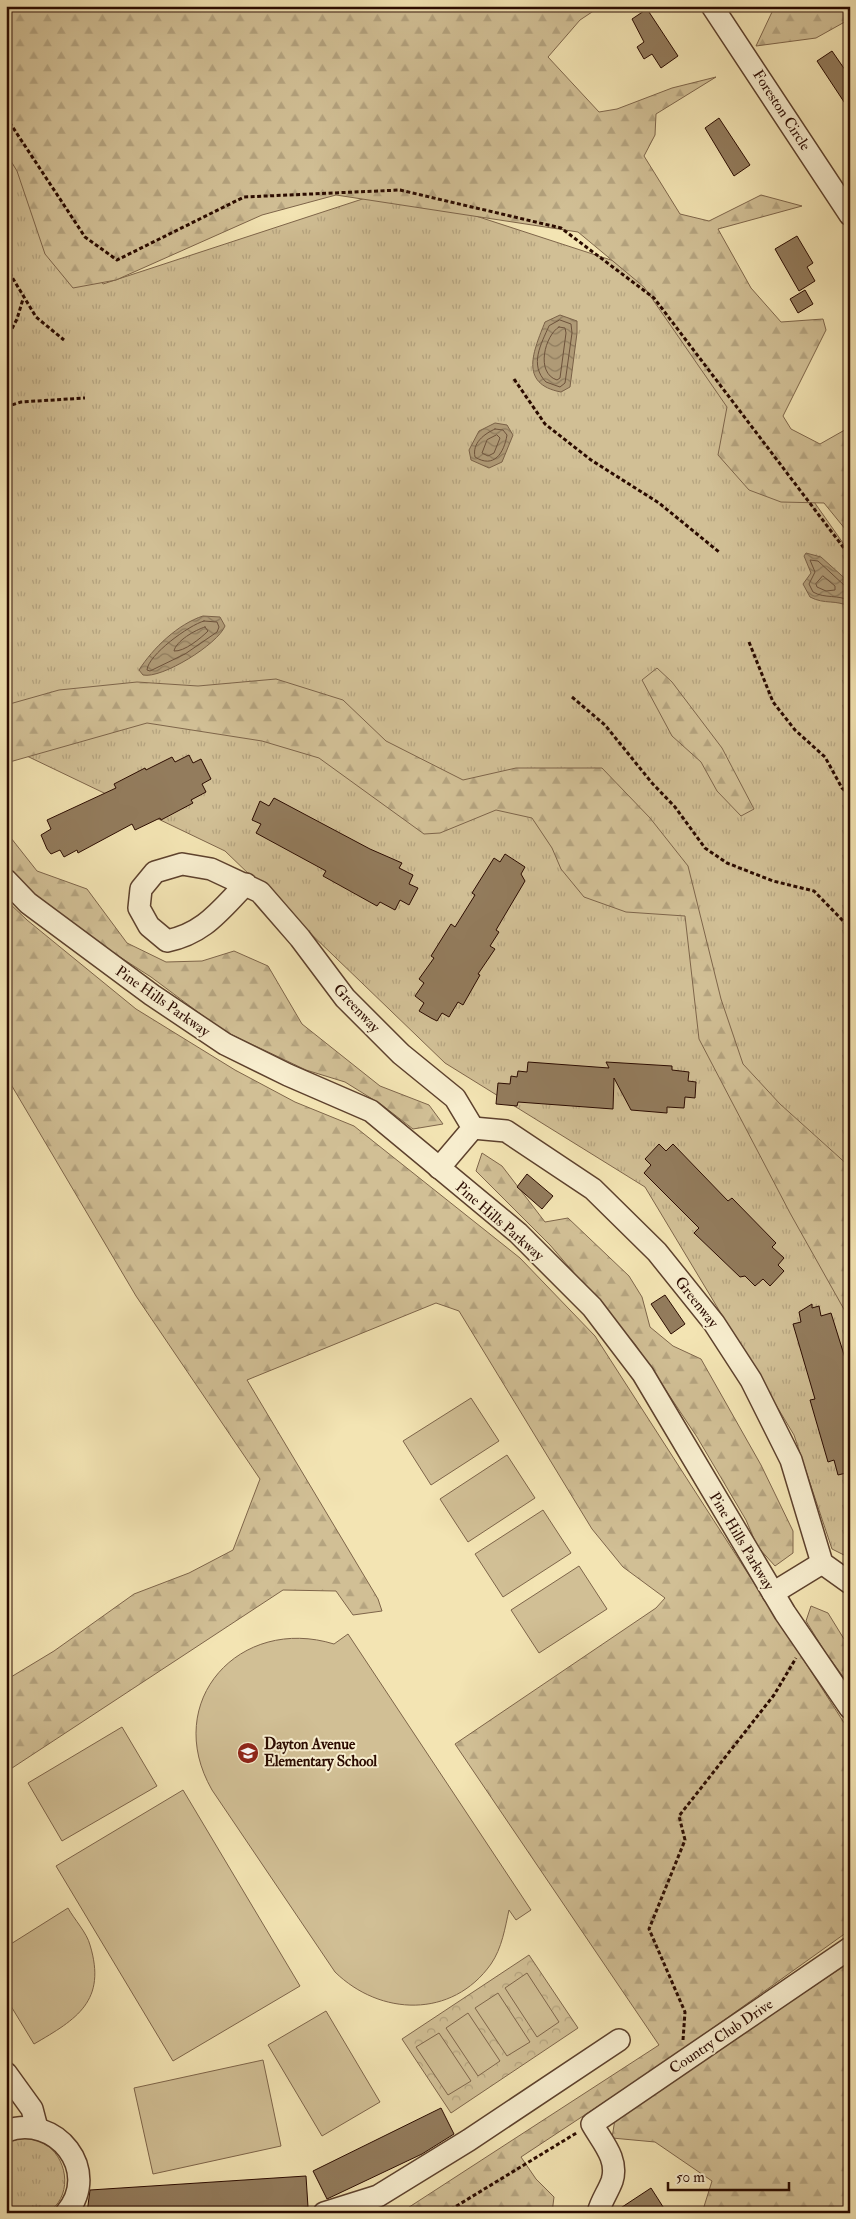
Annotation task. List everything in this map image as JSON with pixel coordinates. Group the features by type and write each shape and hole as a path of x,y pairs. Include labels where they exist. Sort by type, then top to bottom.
{"street":[{"name":"Foreston Circle","path":"712,6 850,215"},
{"name":"Greenway","path":"246,884 202,928 186,937 167,940 149,926 139,908 141,890 156,872 182,864 211,869 246,884 260,892 300,938 346,998 401,1054 455,1098 472,1128 506,1131 593,1189 657,1252 714,1323 751,1380 791,1460 822,1563"},
{"name":"Pine Hills Parkway","path":"6,880 28,903 152,995 226,1044 288,1075 371,1111 518,1234 592,1307 643,1374 773,1593 850,1708"},
{"path":"439,1168 472,1128"},
{"path":"773,1593 822,1563 850,1582"},
{"name":"Country Club Drive","path":"592,2124 850,1948"},
{"path":"324,2213 378,2196 477,2134 619,2040"},
{"path":"6,2073 32,2109 37,2128"},
{"path":"592,2124 614,2160 612,2180 601,2201 598,2213"},
{"path":"6,2132 18,2127 37,2128 53,2134 66,2145 75,2159 79,2175 78,2192 66,2213"}],"path":[{"path":"6,117 85,237 117,260 244,197 400,190 560,228 654,298 850,556"},
{"path":"6,267 36,317 64,340"},
{"path":"6,340 17,319 23,298"},
{"path":"514,379 545,424 591,460 659,503 719,552"},
{"path":"6,407 21,402 85,398"},
{"path":"749,642 773,702 796,730 825,757 842,788 850,796"},
{"path":"572,696 605,724 652,783 675,807 705,848 727,863 773,881 814,891 850,928"},
{"path":"681,2063 685,2012 649,1929 685,1840 679,1816 774,1695 806,1643"},
{"path":"446,2213 592,2124"}],"green space":[{"path":"6,6 601,6 580,20 548,57 599,112 617,109 672,88 716,77 656,114 655,135 644,156 680,214 709,221 761,195 802,206 718,229 751,288 781,322 823,319 826,330 783,416 791,429 820,444 850,427 850,535 824,503 781,502 749,490 718,455 727,407 644,287 578,232 336,195 262,215 116,280 73,288 45,254 17,171 6,153"},
{"path":"778,6 850,6 850,19 816,38 756,46 772,12"},
{"path":"6,127 103,284 393,189 654,274 850,553 850,1558 832,1549 794,1435 645,1187 445,1063 225,851 6,746"},
{"path":"657,668 672,682 722,748 754,809 741,816 717,791 701,762 672,736 642,680"},
{"path":"276,679 343,700 386,741 463,780 516,768 602,768 650,818 688,866 721,999 743,1064 780,1104 850,1167 850,1320 790,1213 699,1039 685,916 626,912 584,897 561,869 552,848 532,818 496,810 440,833 424,834 319,758 262,741 147,723 6,763 6,705 59,690 137,682 198,686"},
{"path":"6,810 11,838 37,871 87,889 127,943 166,962 202,961 234,951 268,966 302,1024 380,1086 429,1105 443,1124 413,1129 382,1105 345,1082 306,1070 222,1030 151,977 36,903 6,865"},
{"path":"6,900 27,920 136,1009 235,1070 295,1102 354,1126 520,1258 595,1336 850,1732 850,1930 671,2058 521,2157 536,2179 554,2197 552,2213 400,2213 659,2045 455,1744 656,1608 665,1598 623,1567 592,1529 459,1311 436,1303 247,1380 378,1599 382,1611 353,1615 336,1591 283,1590 6,1772 6,1680 54,1651 134,1594 189,1573 233,1550 260,1479 136,1296 6,1076"},
{"path":"482,1153 502,1166 545,1222 568,1218 629,1276 642,1297 650,1327 673,1346 701,1359 761,1465 793,1531 793,1553 775,1566 757,1546 746,1520 697,1437 635,1344 550,1245 476,1171"},
{"path":"471,1398 499,1441 431,1485 403,1441"},
{"path":"507,1455 535,1498 468,1542 440,1499"},
{"path":"543,1510 571,1553 503,1597 475,1554"},
{"path":"579,1566 607,1609 539,1653 511,1610"},
{"path":"811,1606 828,1613 844,1639 850,1645 850,1686 825,1652 806,1621"},
{"path":"348,1634 531,1910 516,1920 509,1910 500,1945 491,1964 475,1982 457,1995 436,2002 415,2005 394,2003 373,1997 353,1987 335,1972 212,1790 199,1757 196,1726 203,1697 219,1673 241,1654 268,1642 300,1638 334,1644"},
{"path":"122,1727 157,1786 62,1841 28,1783"},
{"path":"183,1790 300,1986 173,2061 56,1866"},
{"path":"68,1908 90,1945 94,1964 94,1981 91,1994 75,2016 34,2044 6,1998 6,1947"},
{"path":"529,1955 578,2028 451,2113 402,2039"},
{"path":"850,1962 850,2213 702,2213 712,2181 655,2142 612,2138 615,2119"},
{"path":"527,1973 559,2022 537,2037 505,1988"},
{"path":"498,1993 530,2042 507,2056 475,2008"},
{"path":"326,2011 380,2102 322,2136 268,2045"},
{"path":"468,2013 500,2061 478,2076 446,2028"},
{"path":"439,2033 471,2081 448,2095 416,2047"},
{"path":"263,2060 281,2146 153,2174 134,2088"},
{"path":"22,2138 39,2141 48,2146 55,2153 64,2170 65,2180 61,2198 47,2213 6,2213 6,2143"}],"water":[{"path":"560,315 577,321 570,387 561,392 548,388 539,382 534,374 533,364 534,354 545,322"},
{"path":"495,423 507,425 513,435 502,462 489,468 471,460 469,450 479,431"},
{"path":"806,553 821,557 850,583 850,607 810,597 803,584 811,573 804,556"},
{"path":"203,616 220,617 225,626 212,642 188,659 163,672 143,675 139,670 159,645 184,625"}],"building":[{"path":"647,9 678,56 661,68 652,54 644,59 637,47 644,42 632,19"},
{"path":"832,51 850,77 850,111 817,61"},
{"path":"719,118 750,165 734,176 705,128"},
{"path":"797,236 813,263 807,267 815,281 799,291 775,249"},
{"path":"805,290 813,304 798,313 790,299"},
{"path":"189,755 193,763 201,759 211,779 202,784 206,792 191,800 193,803 161,820 160,818 135,830 132,824 78,853 77,850 64,857 60,850 51,854 47,849 41,835 51,829 47,820 116,788 114,784 145,768 146,770 172,757 175,762"},
{"path":"274,798 370,849 402,863 399,868 413,875 409,884 418,888 409,905 400,900 395,910 380,902 377,906 323,876 326,871 256,833 261,824 252,820 260,801 269,806"},
{"path":"505,854 525,867 521,874 525,881 496,930 499,932 490,946 495,949 478,974 480,975 463,1005 458,1002 449,1017 442,1013 437,1021 419,1011 424,1003 415,996 424,983 419,979 434,958 431,956 451,924 455,927 475,895 472,893 494,858 500,862"},
{"path":"528,1062 609,1068 606,1062 672,1066 672,1070 689,1072 688,1081 696,1082 695,1098 685,1097 684,1108 667,1107 667,1113 631,1110 614,1078 613,1109 518,1102 517,1106 496,1104 498,1083 510,1084 511,1076 517,1077 518,1071 527,1072"},
{"path":"659,1144 666,1151 673,1144 728,1201 732,1198 776,1243 772,1247 784,1258 778,1265 784,1271 770,1286 763,1279 755,1286 745,1276 740,1277 694,1233 699,1228 644,1173 651,1165 645,1159"},
{"path":"527,1174 553,1196 542,1209 517,1187"},
{"path":"665,1295 685,1324 671,1334 651,1304"},
{"path":"812,1304 812,1308 819,1306 821,1316 831,1313 850,1374 850,1472 838,1475 834,1460 828,1462 810,1400 815,1399 793,1324 801,1322 799,1312"},
{"path":"441,2108 454,2134 422,2154 327,2199 313,2171"},
{"path":"306,2176 308,2207 223,2213 87,2213 90,2190"},
{"path":"651,2188 667,2213 613,2213"}],"place":[{"name":"Dayton Avenue Elementary School","path":"248,1753"}]}
